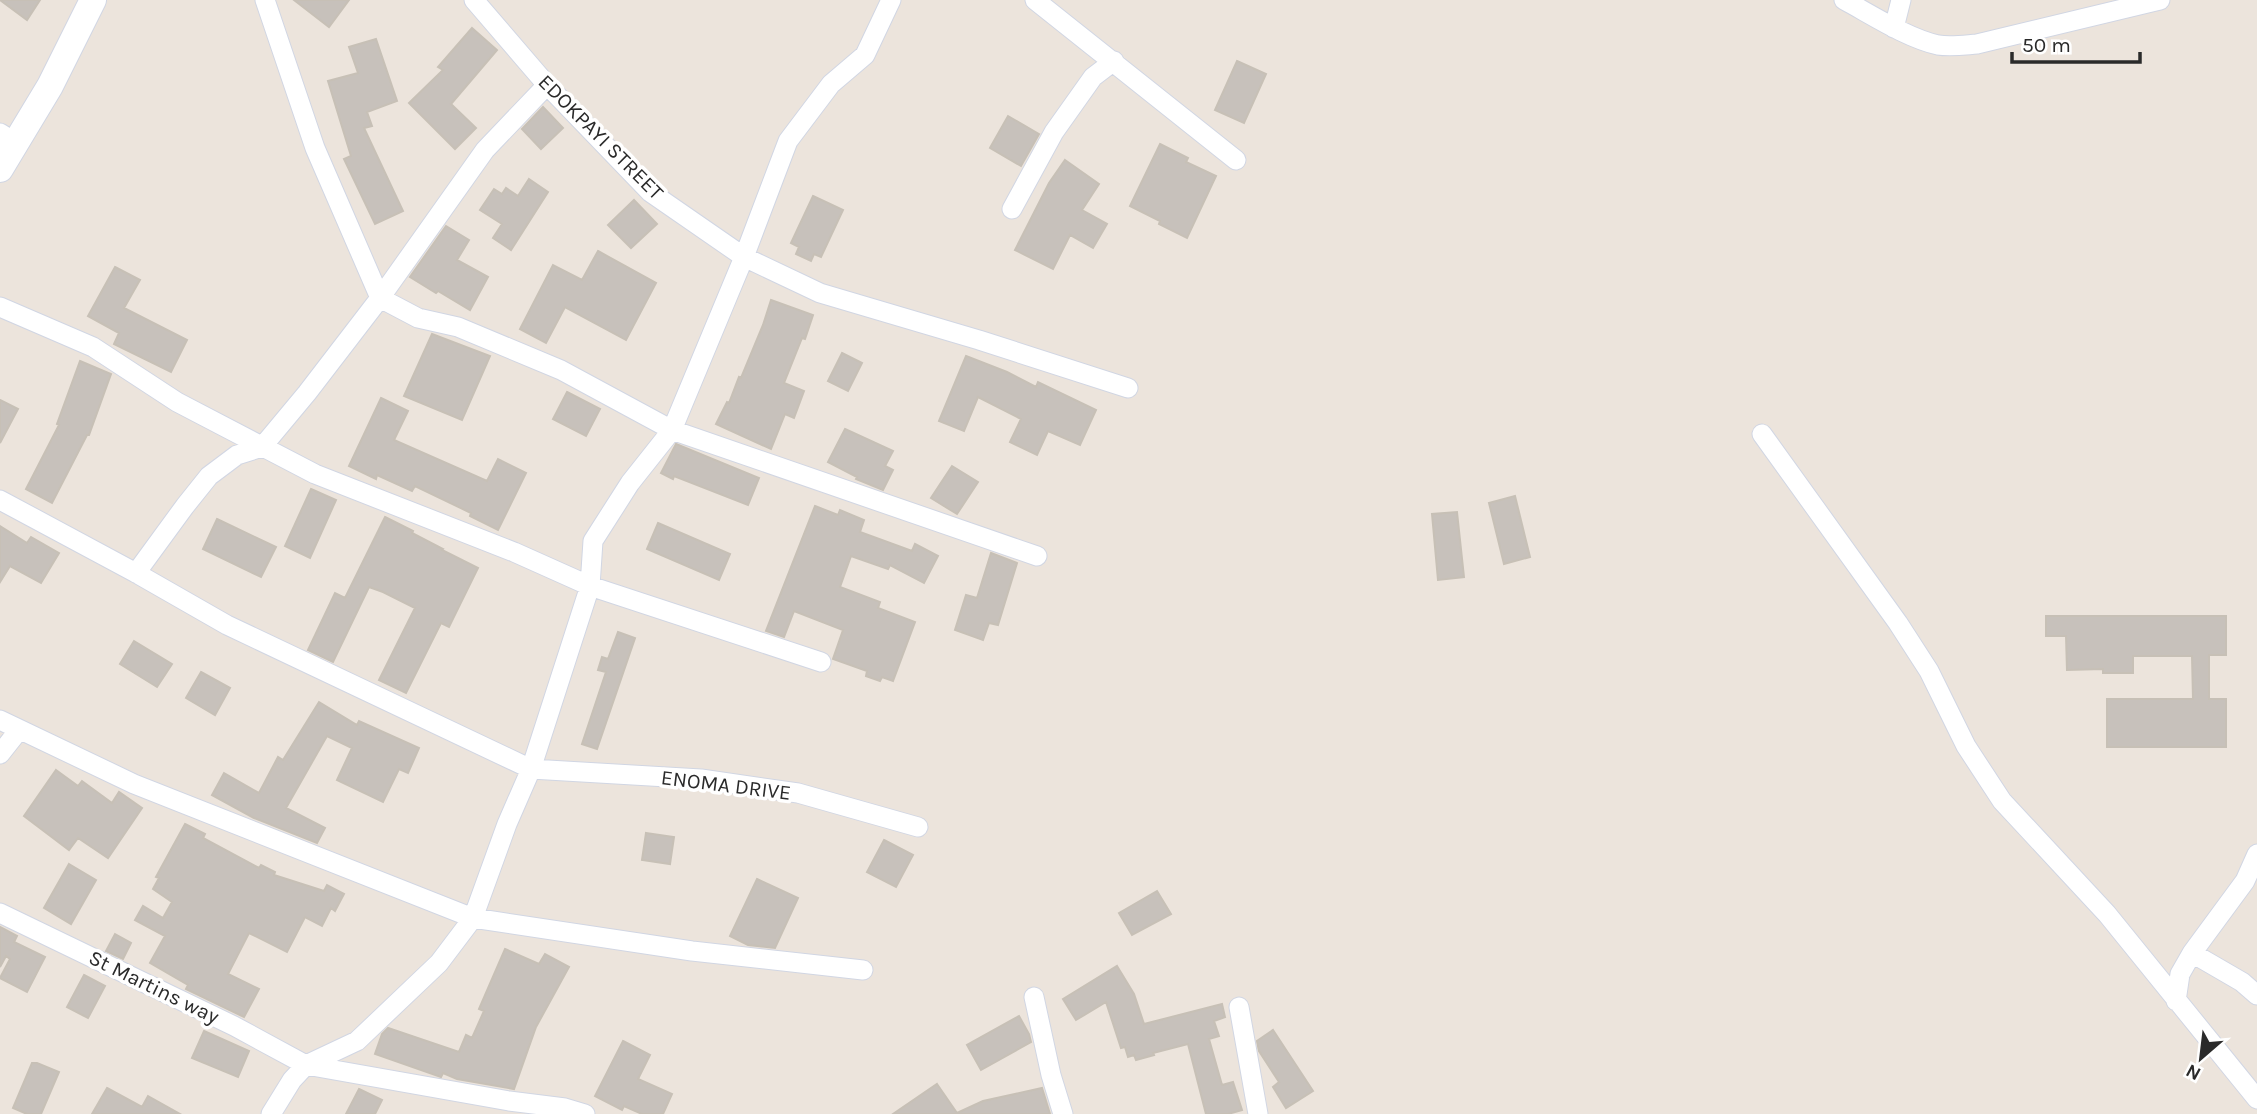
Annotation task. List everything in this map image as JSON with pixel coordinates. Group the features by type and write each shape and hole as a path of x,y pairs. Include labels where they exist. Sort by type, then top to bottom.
{"street":[{"path":"0,169 8,138 50,86 93,0"},
{"path":"265,0 315,148 380,298 418,318 458,327 561,370 672,430 1037,556"},
{"name":"EDOKPAYI STREET","path":"474,0 547,85 650,192 744,257 820,293 1128,388"},
{"path":"271,1114 292,1080 306,1065 357,1041 439,963 473,918 530,769 590,586 593,541 630,483 672,430 744,257 788,141 831,84 865,55 891,0"},
{"path":"1035,0 1236,160"},
{"path":"1844,0 1894,28 1938,45 1977,44 2160,0"},
{"path":"1894,28 1901,0"},
{"path":"1012,209 1054,132 1093,77 1114,61"},
{"path":"136,573 209,476 237,455 262,447 380,298 485,150 547,85"},
{"path":"0,307 93,346 177,402 315,474 514,552 590,586 821,662"},
{"path":"1762,434 1898,623 1929,671 1966,746 2002,801 2107,914 2257,1099"},
{"path":"0,500 228,625 530,769"},
{"path":"0,720 134,784 473,918 692,951 863,971"},
{"path":"0,754 19,730"},
{"name":"ENOMA DRIVE","path":"530,769 701,779 798,793 918,827"},
{"path":"2176,1001 2180,974 2192,953 2245,881 2257,854"},
{"name":"St Martins way","path":"0,913 234,1026 306,1065 506,1108 565,1108 585,1114"},
{"path":"2192,953 2242,982 2257,995"},
{"path":"1034,997 1051,1075 1063,1114"},
{"path":"1239,1007 1258,1114"}],"building":[{"path":"0,0 40,0 27,20"},
{"path":"294,0 349,0 329,27"},
{"path":"472,28 497,50 451,104 476,128 455,149 409,103 443,70 438,67"},
{"path":"376,39 397,101 367,112 372,126 364,128 403,211 375,224 344,159 351,156 328,81 358,73 349,47"},
{"path":"1237,61 1266,74 1244,123 1215,110"},
{"path":"543,107 563,128 541,149 522,129"},
{"path":"1008,116 1039,134 1021,166 990,148"},
{"path":"1160,144 1188,158 1186,162 1216,176 1187,238 1130,206"},
{"path":"1065,160 1099,184 1082,210 1107,224 1093,248 1070,235 1053,269 1015,250 1049,183"},
{"path":"529,179 548,192 511,250 493,238 502,224 480,210 494,189 502,194 506,188 518,196"},
{"path":"813,196 843,210 821,257 814,254 811,261 796,254 799,247 791,243"},
{"path":"634,200 657,224 631,248 608,225"},
{"path":"446,226 469,240 457,260 488,277 470,310 410,277"},
{"path":"598,251 656,283 626,340 565,307 546,343 520,329 553,265 582,280"},
{"path":"115,267 140,280 124,308 187,340 171,372 114,344 119,333 88,316"},
{"path":"771,300 813,315 784,383 804,391 794,418 785,414 771,449 716,424 727,402 729,403 739,377 741,378"},
{"path":"432,334 490,356 462,420 404,396"},
{"path":"842,353 862,363 848,391 828,381"},
{"path":"966,356 1036,387 1038,382 1096,410 1080,445 1048,431 1037,455 1010,442 1021,419 978,397 964,431 939,421"},
{"path":"80,361 111,374 89,435 52,503 26,489 59,425 57,424"},
{"path":"567,392 600,409 586,436 553,419"},
{"path":"381,398 408,411 394,440 487,481 498,459 526,473 498,530 470,516 471,513 415,486 412,491 377,475 376,479 349,466"},
{"path":"0,400 18,409 0,443"},
{"path":"845,429 893,451 885,466 893,470 883,490 856,479 857,477 828,462"},
{"path":"676,444 759,478 748,505 661,473"},
{"path":"952,466 978,482 957,514 931,498"},
{"path":"311,489 336,500 310,558 285,546"},
{"path":"1515,496 1530,557 1504,564 1489,503"},
{"path":"815,506 838,515 840,510 864,520 860,532 912,551 915,544 938,556 924,583 890,565 888,569 851,556 840,587 880,602 878,608 915,622 893,681 882,677 880,681 866,676 867,671 833,659 843,630 794,611 784,637 766,631"},
{"path":"1457,512 1464,577 1438,580 1432,514"},
{"path":"385,517 478,568 449,627 441,623 406,693 379,680 415,608 383,592 369,587 333,662 308,650 335,593 345,598"},
{"path":"217,519 276,547 261,577 203,549"},
{"path":"658,523 730,554 719,580 647,549"},
{"path":"0,526 27,543 31,537 59,553 41,583 10,566 0,582"},
{"path":"991,553 1017,563 998,625 989,623 983,640 955,630 966,595 977,598"},
{"path":"2046,616 2226,616 2226,655 2209,655 2209,699 2226,699 2226,747 2107,747 2107,699 2193,699 2192,656 2133,656 2133,673 2103,673 2103,669 2067,670 2066,636 2046,636"},
{"path":"618,632 635,638 597,749 582,744 606,672 598,670 602,657 608,659"},
{"path":"134,641 172,664 157,687 120,664"},
{"path":"201,672 230,688 215,715 186,698"},
{"path":"319,702 357,725 359,721 419,748 408,773 399,769 383,802 337,780 352,748 327,736 286,808 325,828 317,843 254,818 212,795 224,773 259,793 278,757 283,760"},
{"path":"56,770 78,786 82,781 112,803 119,792 142,808 108,858 78,838 69,850 24,816"},
{"path":"185,824 205,834 203,838 259,868 261,865 275,872 274,875 324,891 327,885 344,894 335,911 331,908 322,926 305,917 287,952 249,933 228,974 259,989 244,1017 186,989 188,985 150,963 165,936 135,920 143,906 163,918 172,902 153,889 159,878 156,877"},
{"path":"646,833 674,837 670,864 642,860"},
{"path":"884,840 913,855 896,887 867,872"},
{"path":"69,864 96,880 71,924 44,908"},
{"path":"757,879 798,898 775,948 748,945 730,936"},
{"path":"1157,891 1171,914 1132,935 1119,913"},
{"path":"0,927 17,936 14,942 45,957 27,992 0,978 10,959 6,956 0,967"},
{"path":"115,934 131,943 123,959 106,951"},
{"path":"505,949 539,964 545,954 569,967 536,1027 514,1089 457,1079 443,1073 441,1077 375,1054 382,1034 388,1028 459,1052 466,1035 472,1038 484,1011 479,1009"},
{"path":"1117,966 1134,994 1144,1024 1222,1004 1225,1017 1214,1021 1219,1036 1209,1039 1222,1085 1233,1082 1242,1110 1228,1114 1206,1114 1188,1044 1136,1060 1134,1055 1128,1057 1125,1047 1121,1048 1106,1002 1076,1020 1063,999"},
{"path":"84,975 105,986 88,1018 67,1007"},
{"path":"1019,1016 1031,1042 981,1070 967,1045"},
{"path":"1273,1030 1313,1091 1286,1108 1273,1087 1279,1082 1259,1051 1257,1041"},
{"path":"204,1031 249,1051 238,1077 192,1058"},
{"path":"623,1041 650,1055 638,1079 672,1094 663,1114 642,1114 624,1106 622,1110 595,1096"},
{"path":"32,1063 59,1072 41,1114 27,1114 13,1108"},
{"path":"937,1084 957,1113 983,1101 1042,1088 1050,1114 893,1114"},
{"path":"107,1088 142,1107 148,1096 180,1114 92,1114"},
{"path":"359,1089 382,1100 375,1114 346,1114"}]}
